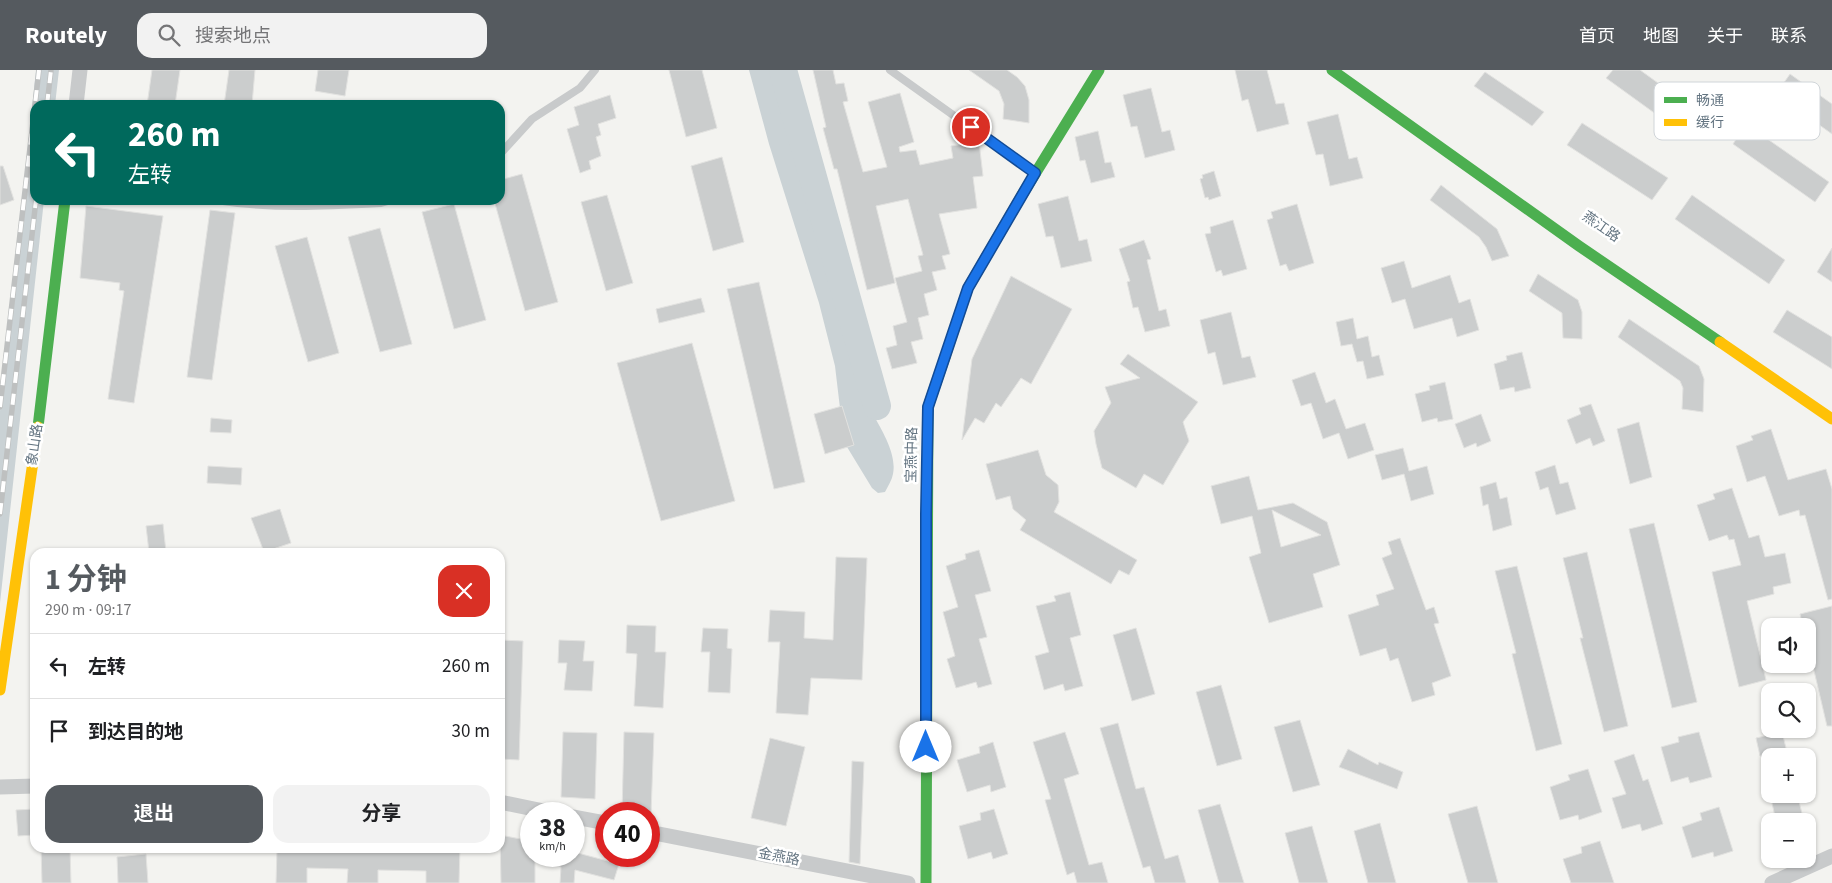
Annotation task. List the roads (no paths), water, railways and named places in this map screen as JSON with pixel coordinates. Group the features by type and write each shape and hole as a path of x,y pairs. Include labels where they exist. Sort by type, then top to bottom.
{"street":[{"path":"77,100 80,70"},
{"name":"宝燕中路","path":"926,883 926,514 928,407 968,288 1035,173 1099,70"},
{"path":"1332,70 1579,246 1832,419"},
{"name":"象山路","path":"0,690 48,363 64,205"},
{"path":"1808,388 1832,404"},
{"path":"0,787 30,786"},
{"path":"505,803 520,806"},
{"name":"金燕路","path":"660,834 908,883"},
{"path":"1772,883 1832,856"}],"lane":[{"path":"505,149 532,120 580,88 595,70"},
{"path":"890,70 1035,173"},
{"path":"262,205 310,207 346,205"}],"waterway":[{"path":"783,70 877,406"}],"railway":[{"path":"36,100 39,70"},
{"path":"48,100 51,70"},
{"path":"0,407 30,148"},
{"path":"0,514 35,205"}]}
